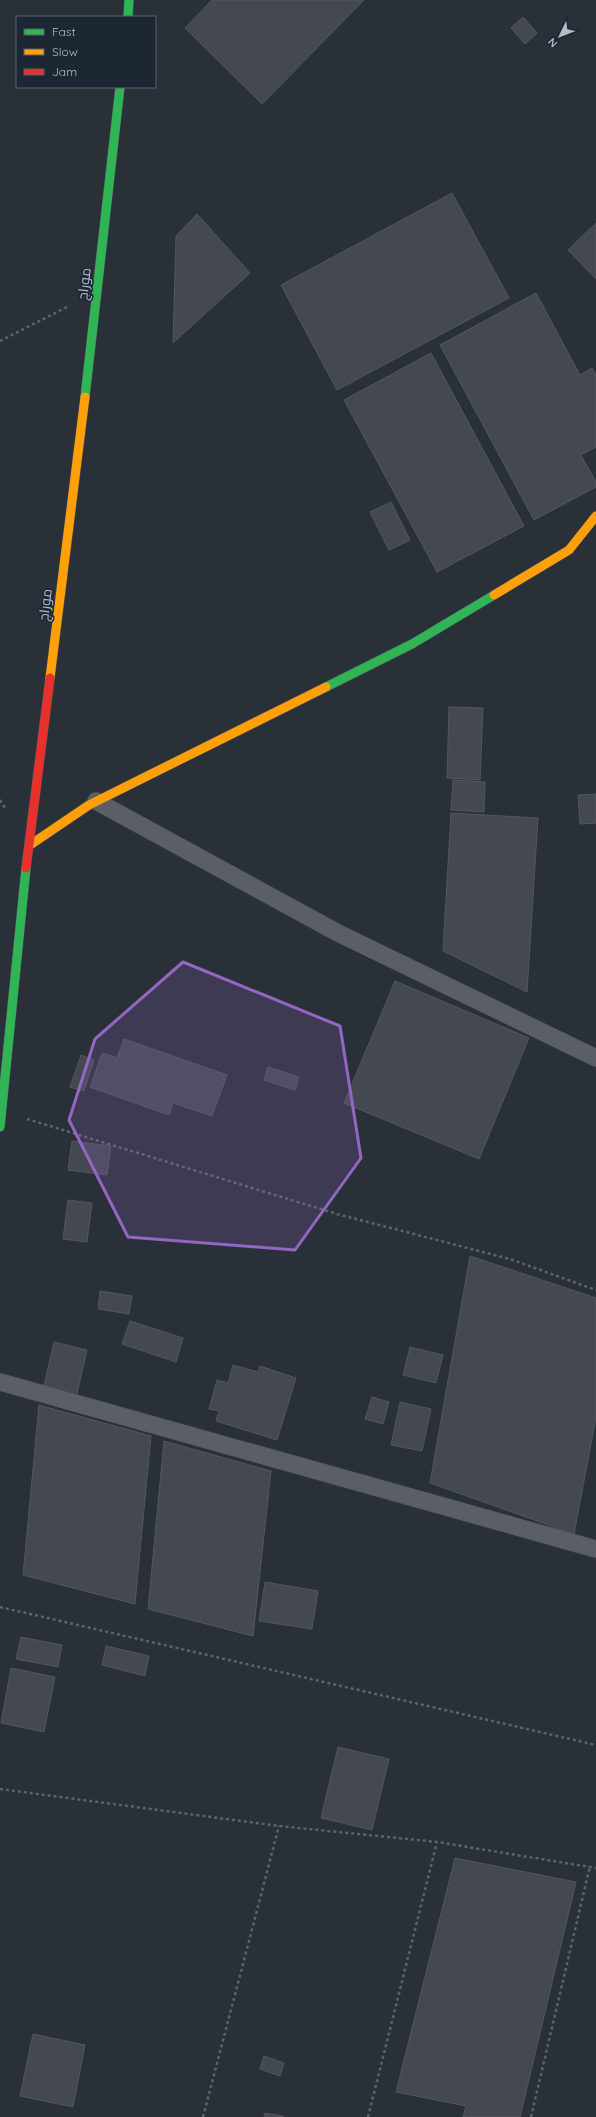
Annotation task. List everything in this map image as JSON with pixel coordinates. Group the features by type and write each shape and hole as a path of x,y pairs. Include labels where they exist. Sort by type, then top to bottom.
{"main road":[{"path":"128,16 129,0"},
{"name":"موراج","path":"0,1127 19,924 98,291 120,88"},
{"path":"30,845 96,801 412,644 569,550 596,516"}],"lane":[{"path":"96,801 338,933 596,1058"},
{"path":"0,1382 596,1549"}],"path":[{"path":"0,341 98,291"},
{"path":"2,1111 337,1214 510,1259 596,1290"},
{"path":"0,1607 596,1745"},
{"path":"0,1789 279,1826 437,1842 596,1868"},
{"path":"203,2117 279,1826"},
{"path":"368,2117 437,1842"},
{"path":"531,2117 590,1866"}],"highlighted area":[{"path":"183,962 340,1026 361,1158 295,1250 128,1237 69,1120 95,1039"}],"building":[{"path":"212,0 364,0 262,104 185,28"},
{"path":"523,17 537,33 525,44 511,28"},
{"path":"452,193 509,298 337,390 281,285"},
{"path":"197,214 250,273 173,343 176,236"},
{"path":"596,223 596,279 568,250"},
{"path":"536,293 580,375 592,368 596,375 596,447 581,455 596,482 596,487 534,520 440,345"},
{"path":"431,353 524,526 437,572 344,400"},
{"path":"391,502 410,540 389,550 370,512"},
{"path":"449,707 483,708 480,780 447,778"},
{"path":"453,780 485,782 484,812 451,810"},
{"path":"596,794 596,823 580,824 578,795"},
{"path":"451,813 538,818 527,992 443,951"},
{"path":"395,981 529,1038 479,1159 344,1103"},
{"path":"124,1039 227,1075 212,1116 173,1103 169,1115 90,1087 102,1053 117,1058"},
{"path":"81,1055 94,1060 84,1091 70,1087"},
{"path":"268,1067 299,1077 295,1090 264,1080"},
{"path":"72,1141 111,1146 107,1175 68,1170"},
{"path":"68,1200 92,1203 87,1242 63,1239"},
{"path":"470,1256 596,1298 596,1417 574,1534 430,1483"},
{"path":"100,1291 132,1296 129,1314 98,1309"},
{"path":"130,1321 183,1338 176,1362 122,1344"},
{"path":"54,1342 87,1350 74,1407 41,1399"},
{"path":"410,1347 443,1355 436,1383 403,1375"},
{"path":"233,1365 258,1372 260,1366 296,1378 277,1440 216,1421 219,1411 209,1409 217,1380 228,1383"},
{"path":"372,1397 389,1402 383,1424 365,1419"},
{"path":"400,1402 431,1409 422,1451 391,1445"},
{"path":"39,1405 151,1436 135,1604 23,1575"},
{"path":"164,1441 271,1471 253,1636 148,1609"},
{"path":"265,1582 318,1591 312,1629 259,1621"},
{"path":"21,1637 62,1645 58,1667 16,1659"},
{"path":"106,1646 149,1656 145,1676 102,1665"},
{"path":"11,1668 55,1677 44,1732 1,1723"},
{"path":"338,1747 389,1759 372,1830 321,1818"},
{"path":"455,1858 576,1882 520,2117 463,2117 466,2106 396,2092"},
{"path":"33,2034 85,2045 73,2107 20,2096"},
{"path":"264,2056 284,2063 280,2076 260,2069"},
{"path":"265,2113 283,2116 283,2117 264,2117"}],"traffic: fast":[{"path":"128,16 129,0"},
{"path":"85,397 120,88"},
{"path":"326,687 412,644 494,595"},
{"path":"0,1127 26,868"}],"traffic: slow":[{"path":"50,678 85,397"},
{"path":"494,595 569,550 596,516"},
{"path":"30,845 89,805 326,687"}],"traffic: jam":[{"path":"26,868 50,678"}]}
